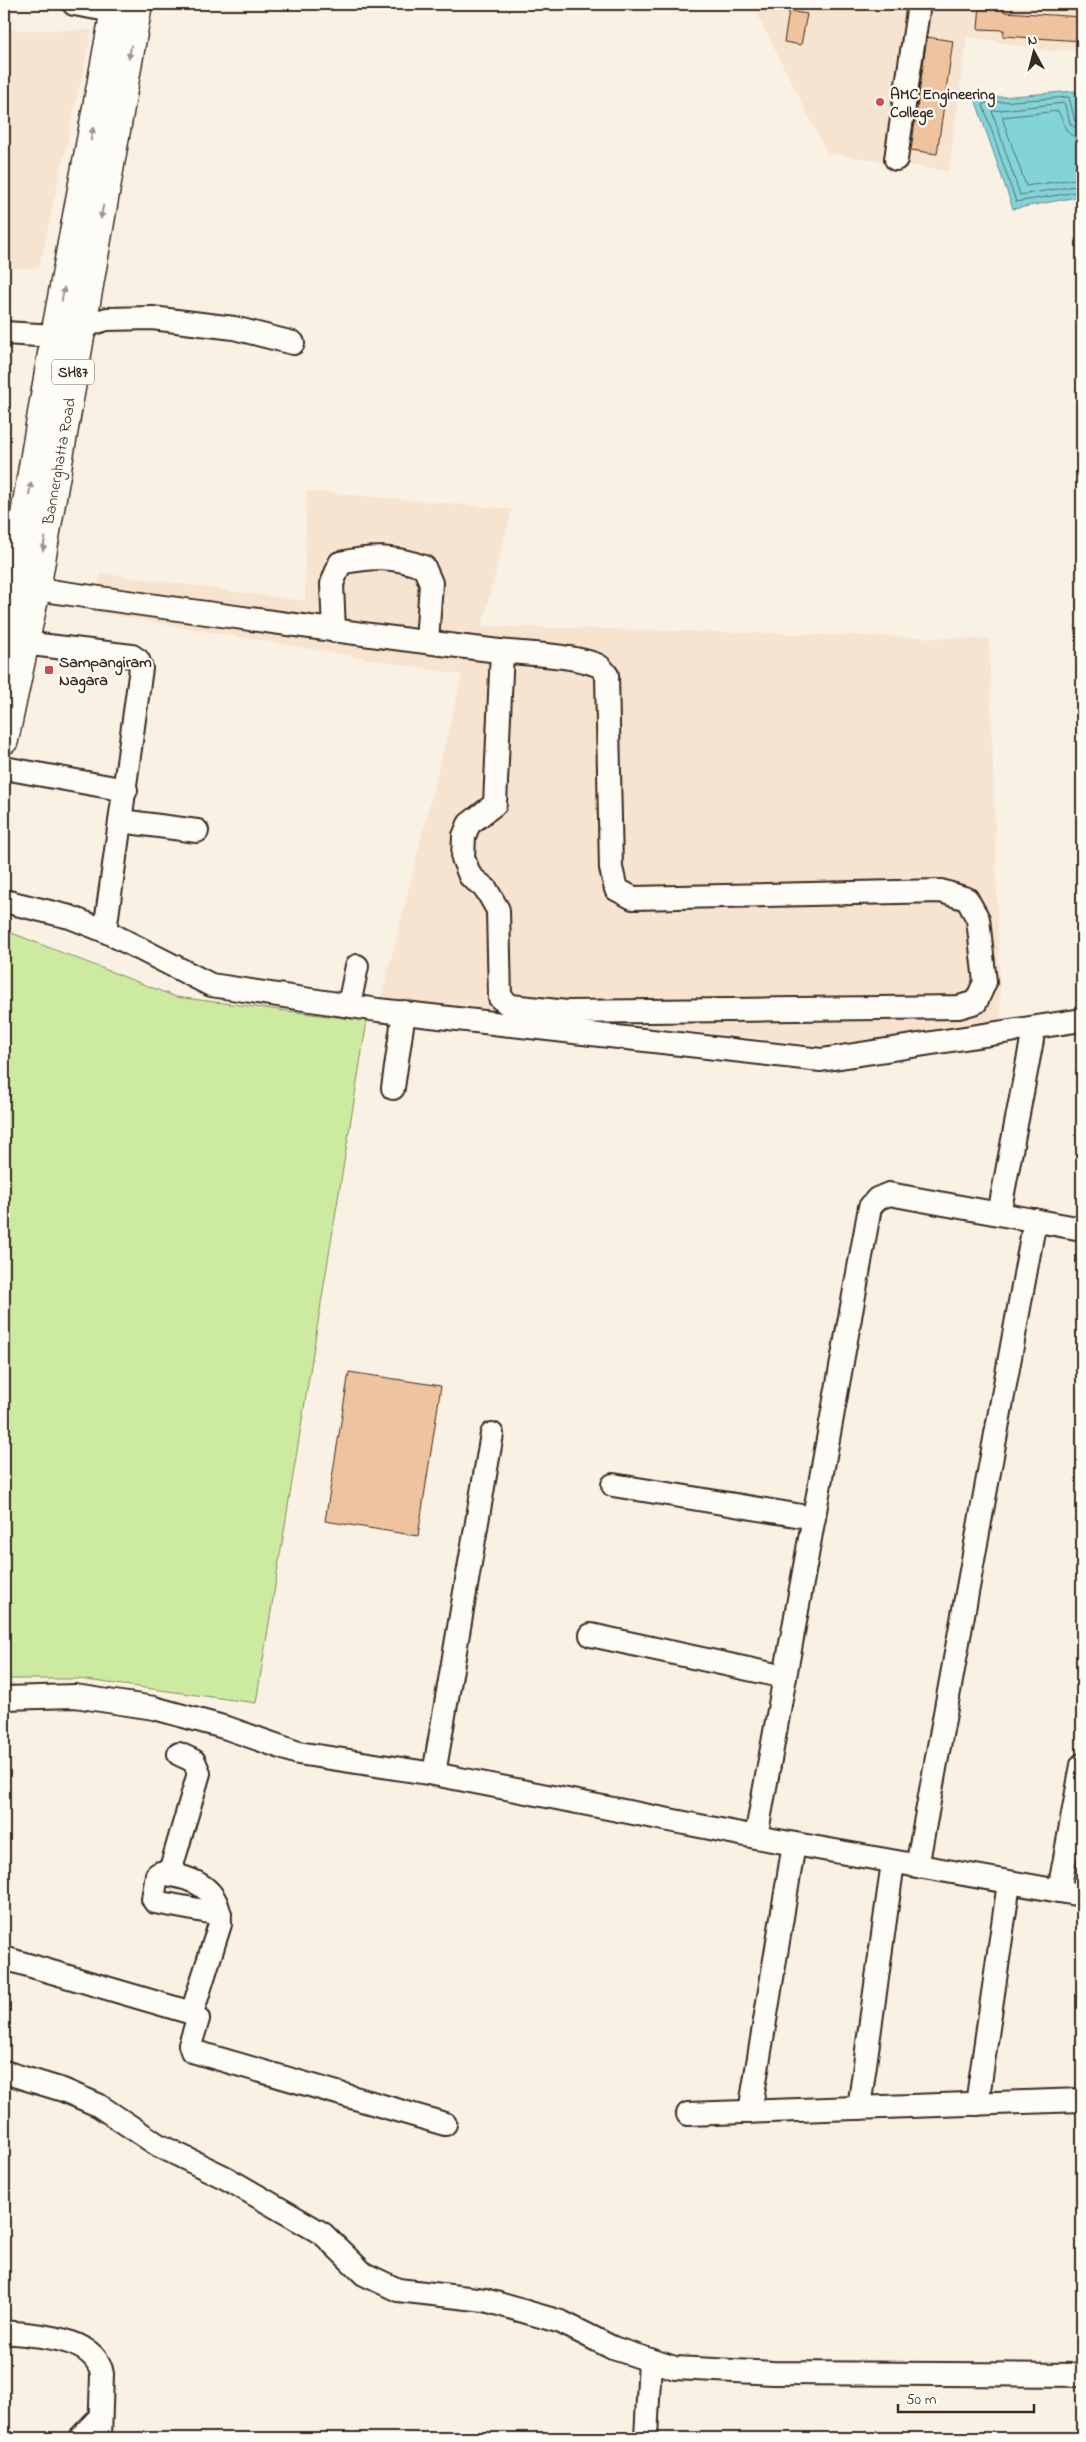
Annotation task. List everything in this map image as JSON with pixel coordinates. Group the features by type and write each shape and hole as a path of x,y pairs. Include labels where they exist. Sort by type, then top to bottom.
{"main road":[{"name":"Bannerghatta Road","path":"4,740 13,649 126,8"},
{"name":"Bannerghatta Road","path":"13,649 36,589 68,334"}],"street":[{"path":"74,4 126,8"},
{"path":"896,159 919,4"},
{"path":"4,334 68,334 93,323 107,320 152,318 234,328 293,343"},
{"path":"334,632 332,584 340,564 369,557 404,560 424,567 431,583 427,642"},
{"path":"36,589 334,632 427,642 580,660 599,665 607,676 611,868 616,889 633,898 941,891 967,899 978,919 985,982 976,1002 958,1007 940,1008 567,1012 511,1006 500,998 498,910 486,889 470,876 463,858 464,836 469,824 496,804 502,651"},
{"path":"13,649 132,656 138,660 140,668 126,790 105,931"},
{"path":"4,768 126,790"},
{"path":"121,820 197,831"},
{"path":"4,901 70,917 105,931 211,985 404,1012 821,1060 1082,1020"},
{"path":"349,1005 357,966"},
{"path":"393,1088 404,1012"},
{"path":"998,1214 1032,1040"},
{"path":"756,1837 870,1207 877,1199 889,1194 1082,1229"},
{"path":"917,1867 1034,1220"},
{"path":"434,1774 492,1434"},
{"path":"613,1485 814,1518"},
{"path":"591,1635 785,1677"},
{"path":"4,1698 75,1696 154,1708 227,1728 298,1753 434,1774 756,1837 1082,1895"},
{"path":"177,1876 172,1864 200,1773 194,1760 179,1754"},
{"path":"1059,1891 1082,1765"},
{"path":"750,2112 794,1844"},
{"path":"859,2108 893,1862"},
{"path":"192,2013 220,1924 220,1914 208,1889 192,1879 160,1873 158,1875 153,1899 155,1902 220,1914"},
{"path":"977,2104 1009,1883"},
{"path":"4,1958 192,2013 198,2019 190,2045 192,2051 445,2124"},
{"path":"4,2072 63,2090 98,2105 158,2145 226,2178 323,2234 364,2274 398,2290 485,2300 561,2322 614,2348 675,2368 772,2373 1082,2375"},
{"path":"688,2114 1082,2100"},
{"path":"4,2332 60,2338 92,2354 101,2366 100,2427 80,2438"},
{"path":"646,2438 650,2360"}],"shaded area":[{"name":"AMC Engineering College","path":"712,4 1082,4 1082,50 1049,51 967,36 949,171 827,153 753,6"},
{"path":"4,30 92,30 39,268 4,268"},
{"path":"306,491 512,509 482,626 989,639 1001,1025 824,1045 381,999 462,675 94,612 100,573 305,601"}],"green space":[{"path":"4,930 176,997 367,1021 256,1703 79,1679 4,1679"}],"water":[{"path":"1075,91 1082,133 1082,196 1013,209 975,99"}],"building":[{"path":"980,4 996,4 1005,12 1082,17 1082,41 1003,36 1004,30 978,29"},
{"path":"789,11 807,14 801,45 784,42"},
{"path":"927,37 953,41 937,154 911,150"},
{"path":"349,1372 441,1386 418,1536 325,1521"}],"place":[{"name":"AMC Engineering College","path":"880,102"},
{"name":"Sampangiram Nagara","path":"49,670"}]}
